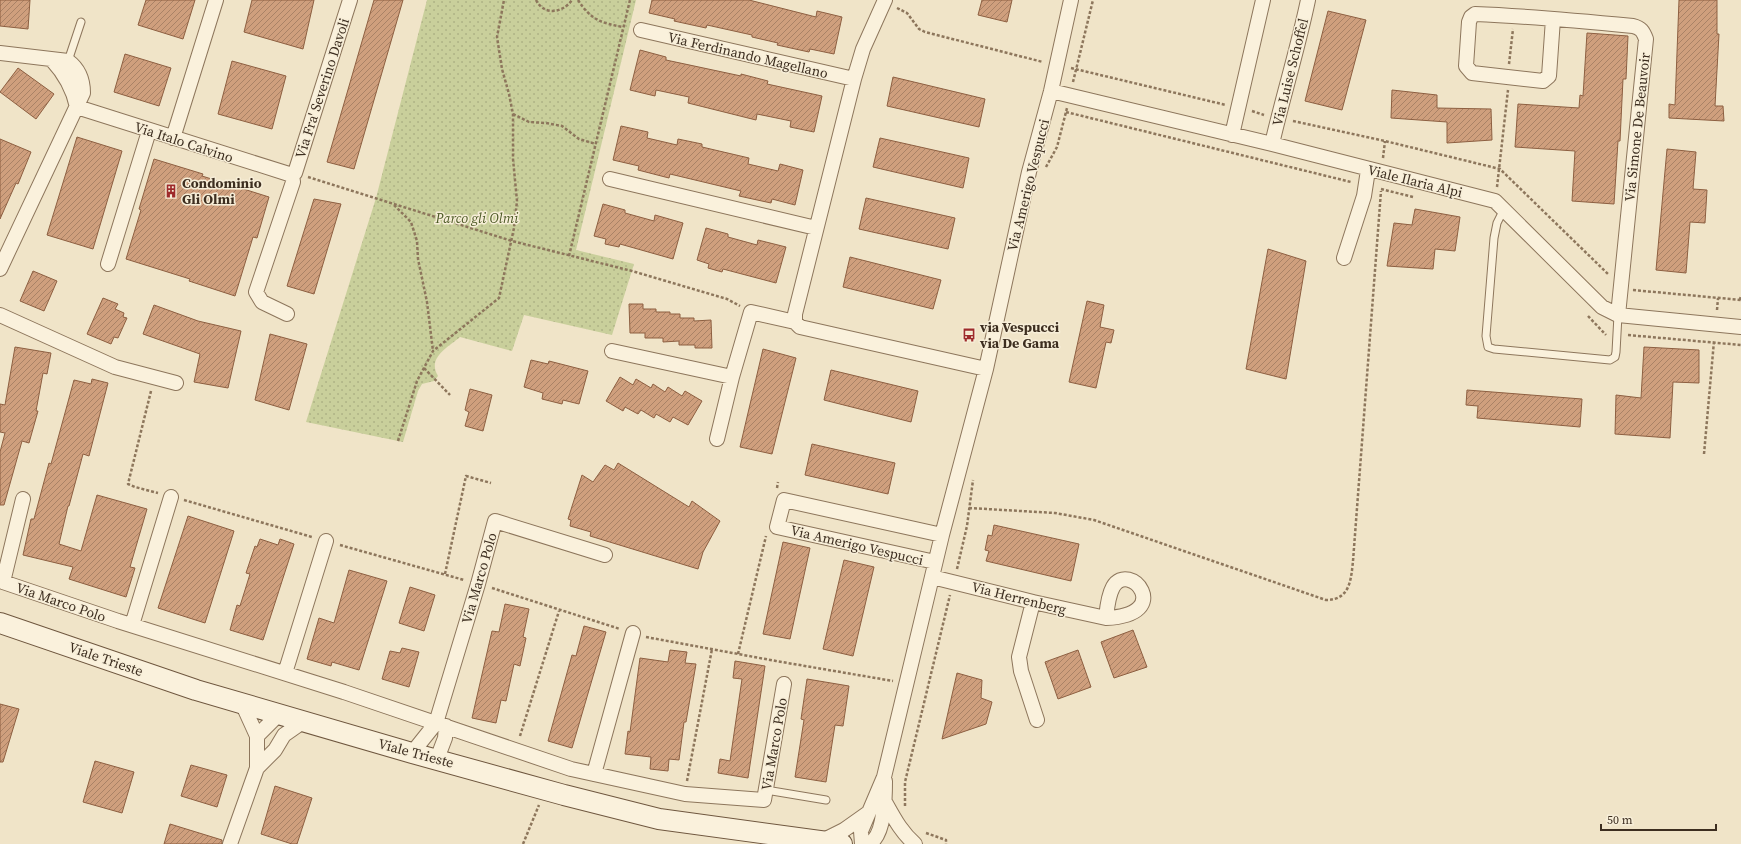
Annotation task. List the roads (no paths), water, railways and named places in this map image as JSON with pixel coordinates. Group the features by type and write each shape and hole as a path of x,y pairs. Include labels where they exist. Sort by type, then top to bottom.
{"main road":[{"name":"Viale Trieste","path":"0,623 196,690 412,753 546,790 659,819 833,842"}],"street":[{"path":"173,138 216,0"},
{"name":"Via Fra' Severino Davoli","path":"287,314 262,302 256,292 293,182 293,174 350,0"},
{"path":"795,322 794,314 854,79 863,49 885,0"},
{"name":"Via Amerigo Vespucci","path":"862,844 861,831 884,777 935,562 986,370 1029,172 1051,91 1071,0"},
{"path":"1232,135 1263,0"},
{"name":"Via Luise Schoffel","path":"1272,144 1296,54 1308,0"},
{"name":"Via Simone De Beauvoir","path":"1553,19 1549,76 1543,81 1472,72 1466,66 1469,22 1471,17 1476,14 1553,19 1633,26 1640,28 1646,38 1618,315"},
{"name":"Via Ferdinando Magellano","path":"641,30 854,79"},
{"path":"0,53 68,61 74,65 83,83 83,93 77,107 0,269"},
{"path":"52,60 68,81 74,93 77,107"},
{"name":"Viale Ilaria Alpi","path":"1051,91 1272,144 1500,205"},
{"name":"Via Italo Calvino","path":"77,107 149,131 293,174"},
{"path":"108,264 149,131"},
{"path":"1344,258 1364,196 1368,170"},
{"path":"610,179 816,228"},
{"path":"1500,205 1602,307 1618,315 1741,327"},
{"path":"717,439 732,377 751,312 795,322 800,327 986,370"},
{"path":"0,315 115,367 176,383"},
{"path":"612,351 732,377"},
{"path":"132,625 171,496"},
{"name":"Via Marco Polo","path":"23,499 3,582 132,625 285,673 571,769 685,794 764,800 784,684"},
{"name":"Via Amerigo Vespucci","path":"935,562 777,527 784,500 942,535"},
{"name":"Via Marco Polo","path":"412,753 441,725 495,521 605,555"},
{"path":"285,673 326,541"},
{"name":"Via Herrenberg","path":"932,577 1106,618"},
{"path":"1033,602 1019,657 1021,671 1037,720"},
{"path":"594,774 633,633"},
{"path":"230,844 257,768 257,736 242,703"},
{"path":"257,736 279,714"},
{"path":"279,714 284,735"},
{"path":"257,768 275,750 284,735 304,721"},
{"name":"Via Marco Polo","path":"437,759 445,738 441,725"},
{"name":"Via Amerigo Vespucci","path":"870,844 873,842 878,831 885,802 884,777"},
{"name":"Via Amerigo Vespucci","path":"885,802 896,824 915,844"},
{"path":"833,842 844,830 868,813"}],"lane":[{"path":"68,61 81,22"},
{"path":"1500,205 1494,238 1486,336 1488,347 1494,349 1610,360 1614,357 1616,352 1618,315"},
{"path":"766,790 826,800"}],"place":[{"name":"Condominio Gli Olmi","path":"171,191"},
{"name":"via Vespucci via De Gama","path":"969,335"}],"park label":[{"name":"Parco gli Olmi","path":"477,218"}]}
